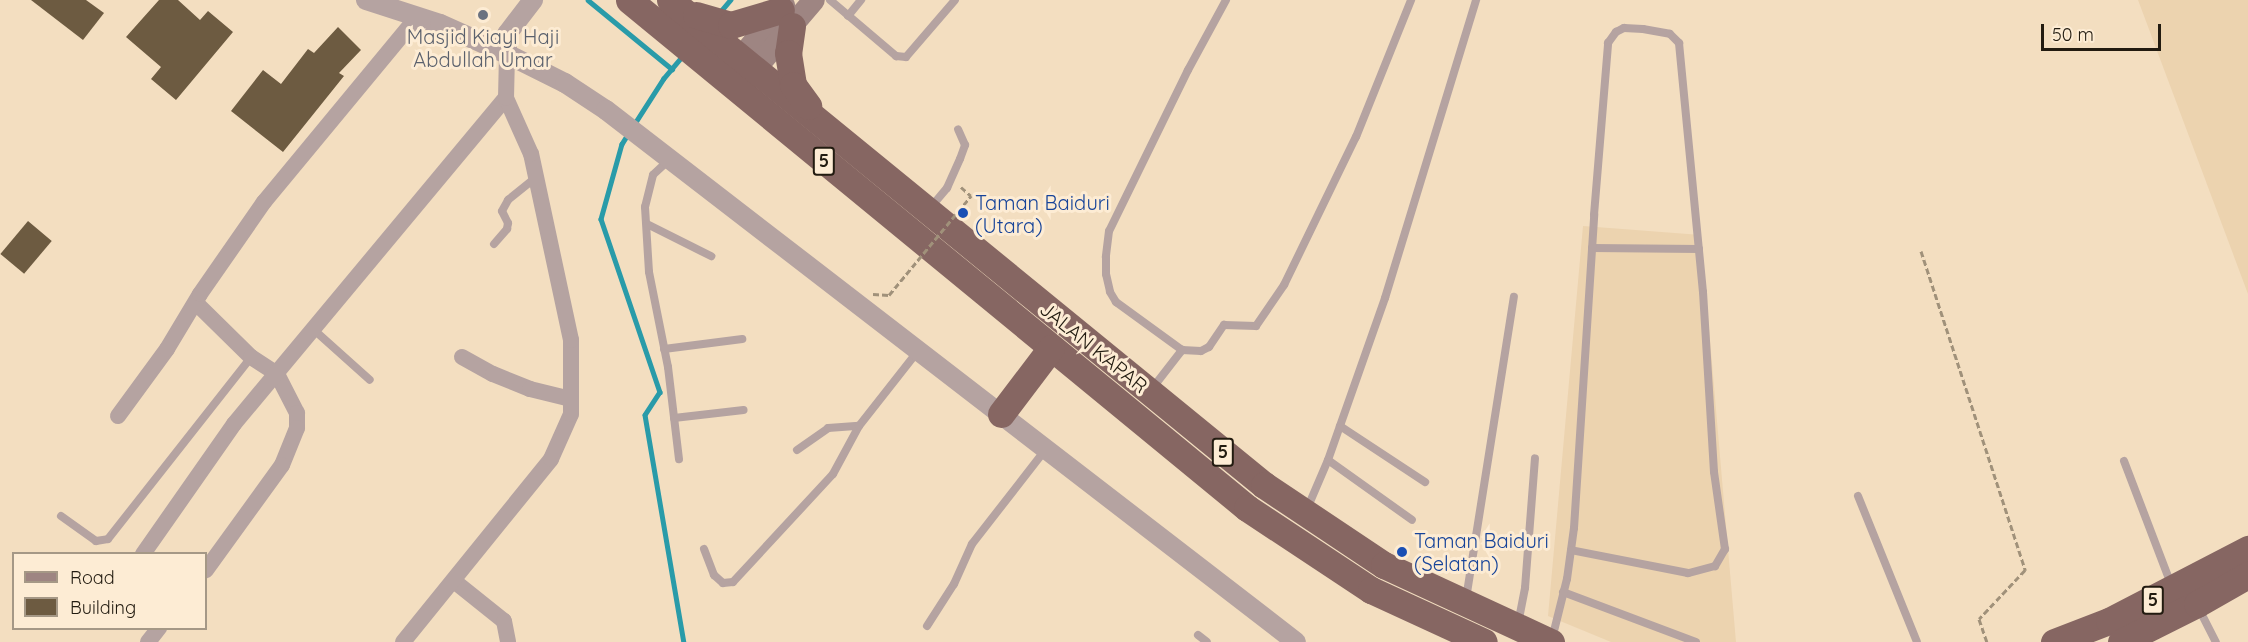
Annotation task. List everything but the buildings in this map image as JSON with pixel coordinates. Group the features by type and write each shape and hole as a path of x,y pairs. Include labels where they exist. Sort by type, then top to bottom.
{"highway":[{"name":"JALAN KAPAR","path":"629,0 709,41 823,125 1264,485 1384,565 1551,642"},
{"path":"709,41 788,12 788,53 793,85 823,125"},
{"name":"JALAN KAPAR","path":"709,41 1044,358 1290,538 1371,590 1484,642"},
{"path":"911,232 929,210"},
{"path":"1008,404 1044,358"},
{"name":"5","path":"2054,642 2109,621 2174,590 2248,549"},
{"name":"5","path":"2121,642 2197,604 2248,575"}],"main road":[{"path":"709,41 814,0"}],"street":[{"path":"366,0 417,17 507,54 565,83 606,110 919,351 1008,404 1046,449 1293,641"},
{"path":"404,642 551,459 571,414 571,340 531,154 506,98 507,34 533,0"},
{"path":"118,416 167,349 264,202 417,17"},
{"path":"144,552 234,424 506,98"},
{"path":"196,303 251,357 277,374 297,413 297,428 282,465 207,569"},
{"path":"462,357 493,374 521,385 571,399"},
{"path":"454,581 504,621 508,642"},
{"path":"148,642 157,630"}],"lane":[{"path":"830,0 896,56 906,57 956,0"},
{"path":"848,16 861,0"},
{"path":"1226,0 1109,231 1106,274 1110,292 1116,302 1182,350 1201,351 1209,347 1224,325 1256,326 1284,285 1356,137 1411,0"},
{"path":"1306,512 1328,460 1385,298 1476,0"},
{"path":"1551,642 1571,550 1608,43 1616,32 1624,28 1670,34 1679,43 1699,249 1714,472 1725,549 1715,566 1688,573 1571,550"},
{"path":"929,210 947,188 963,152 965,145 958,129"},
{"path":"670,159 653,175 647,190 646,224 649,272 664,349 679,459"},
{"path":"494,243 507,229 508,223 502,211 508,200 536,177"},
{"path":"646,224 711,256"},
{"path":"1592,248 1699,249"},
{"path":"1466,602 1514,297"},
{"path":"313,329 370,380"},
{"path":"664,349 742,339"},
{"path":"1149,392 1182,350"},
{"path":"704,549 714,575 723,583 733,582 833,474 859,426 919,351"},
{"path":"61,516 96,541 108,539 251,357"},
{"path":"674,418 744,410"},
{"path":"797,450 828,428 859,426"},
{"path":"1340,426 1425,482"},
{"path":"927,626 954,584 972,544 1046,449"},
{"path":"1518,627 1526,578 1535,458"},
{"path":"1328,460 1412,520"},
{"path":"2124,461 2174,590"},
{"path":"1858,496 1917,642"},
{"path":"1563,592 1696,642"},
{"path":"2197,604 2216,642"},
{"path":"1198,635 1207,642"}],"path":[{"path":"889,295 971,196"},
{"path":"1921,251 2025,570 1979,619 1986,642"}],"shaded area":[{"path":"2138,0 2248,0 2248,294"},
{"path":"1583,226 1701,235 1736,642 1611,642 1548,616"}],"waterway":[{"path":"588,0 672,69"},
{"path":"720,12 730,0"},
{"path":"633,126 663,79 683,55"},
{"path":"629,133 622,144 601,219 660,392 645,415 684,642"}],"place":[{"name":"Masjid Kiayi Haji Abdullah Umar","path":"483,15"},
{"name":"Taman Baiduri (Utara)","path":"963,213"},
{"name":"Taman Baiduri (Selatan)","path":"1402,552"}]}
